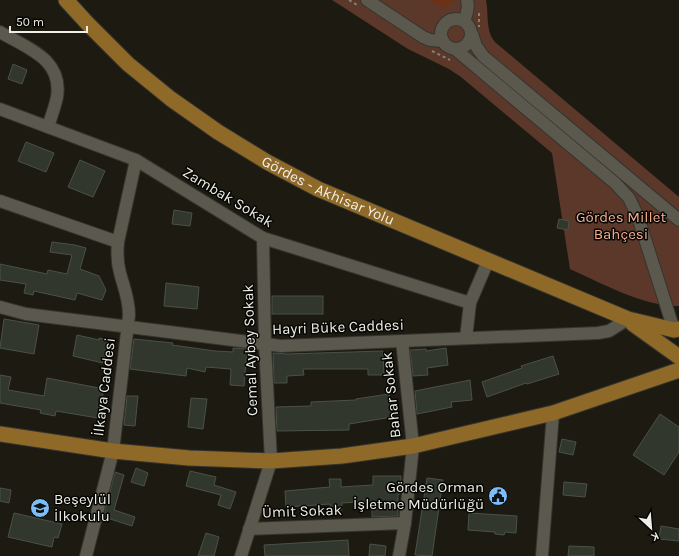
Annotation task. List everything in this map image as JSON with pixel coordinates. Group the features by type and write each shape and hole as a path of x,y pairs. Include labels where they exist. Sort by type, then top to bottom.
{"main road":[{"name":"Gördes - Akhisar Yolu","path":"66,0 128,64 171,99 218,132 267,162 318,189 628,320 676,330"},
{"name":"Gördes - Akhisar Yolu","path":"628,320 674,353"},
{"path":"659,376 667,371 672,365 672,357 674,353 666,344 664,338 667,332 676,330"},
{"path":"0,434 113,451 189,458 271,461 342,456 413,446 553,413 679,370"}],"street":[{"path":"464,21 467,13 467,0"},
{"path":"364,4 423,37 430,40 443,41"},
{"path":"676,330 638,217 629,198 615,183 455,49 446,45 443,41 441,32 446,23 454,19 464,21 468,24 476,46 483,56 679,220"},
{"path":"0,32 42,56 51,65 56,75 58,86 57,98 48,127"},
{"path":"455,49 468,43 472,34"},
{"name":"Zambak Sokak","path":"0,109 136,160 263,238 470,303"},
{"name":"İlkaya Caddesi","path":"86,556 113,451 128,327 129,302 120,274 117,258 118,242 136,160"},
{"path":"0,201 118,242"},
{"path":"638,217 638,210 643,204 651,202 660,204"},
{"name":"Cemal Aybey Sokak","path":"263,238 265,345 271,461"},
{"path":"466,338 470,303 488,261"},
{"name":"Hayri Büke Caddesi","path":"0,307 26,314 265,345 297,346 598,333 609,331 628,320"},
{"name":"Bahar Sokak","path":"399,556 405,523 413,446 402,341"},
{"path":"542,556 553,413"},
{"path":"241,556 271,461"},
{"name":"Ümit Sokak","path":"249,529 405,523"}],"path":[{"path":"350,0 364,4"},
{"path":"426,49 454,62"}],"green space":[{"name":"Gördes Millet Bahçesi","path":"332,0 486,0 490,34 496,43 679,197 679,306 652,303 623,293 570,269 552,153 461,77 449,69 408,49"}],"shaded area":[{"path":"430,0 454,0 444,9"}],"building":[{"path":"13,64 27,70 22,84 8,79"},
{"path":"26,142 54,153 46,172 18,161"},
{"path":"80,160 105,171 93,197 68,187"},
{"path":"174,210 192,213 190,226 172,224"},
{"path":"559,219 569,221 568,230 557,228"},
{"path":"52,242 86,248 80,269 99,276 106,290 102,300 77,293 75,300 34,291 33,295 24,293 26,284 0,280 0,264 47,274 48,270 67,274 72,255 50,252"},
{"path":"166,283 199,287 197,309 164,306"},
{"path":"272,296 323,296 323,314 272,314"},
{"path":"4,319 39,325 34,354 0,348"},
{"path":"77,335 99,340 99,338 108,340 103,363 73,356"},
{"path":"134,339 173,343 172,345 215,351 233,352 233,348 247,349 244,386 230,385 231,369 206,367 205,372 187,368 186,376 130,369"},
{"path":"446,348 448,365 427,368 428,375 413,376 410,350 426,349 426,351"},
{"path":"383,351 384,375 368,375 368,369 303,369 304,375 287,376 287,383 274,383 273,353 287,354"},
{"path":"553,356 559,374 527,384 526,383 487,397 482,382 522,368 521,366"},
{"path":"0,375 11,377 8,390 44,396 47,378 104,389 98,418 56,411 55,416 40,413 41,410 0,403"},
{"path":"470,380 472,400 451,402 452,407 417,414 415,391"},
{"path":"389,394 392,417 349,424 349,430 277,431 276,407 311,406 311,402 356,400"},
{"path":"127,396 138,396 135,426 124,425"},
{"path":"191,398 207,399 203,429 188,427"},
{"path":"660,414 679,427 679,452 664,475 633,455"},
{"path":"562,439 576,442 573,455 559,452"},
{"path":"136,468 148,473 144,486 131,482"},
{"path":"190,471 216,477 214,485 236,492 230,509 218,505 221,495 186,486"},
{"path":"115,472 124,475 114,510 135,517 132,526 107,518 106,520 103,519"},
{"path":"373,476 401,476 400,494 398,494 398,516 372,517 372,505 358,506 358,502 342,503 342,510 331,510 330,504 286,507 285,491 330,487 329,479 341,479 341,487 373,485"},
{"path":"427,478 443,480 432,556 415,555"},
{"path":"564,482 587,484 585,497 563,495"},
{"path":"0,488 11,490 9,503 0,501"},
{"path":"14,513 62,524 58,538 54,537 52,547 8,537"},
{"name":"Gördes Orman İşletme Müdürlüğü","path":"469,513 517,516 516,533 505,532 504,535 495,534 495,532 468,530"},
{"path":"661,526 679,529 679,541 659,539"},
{"path":"206,533 219,537 214,556 198,556"},
{"path":"348,540 349,556 265,556 264,545"},
{"path":"370,544 386,546 385,556 369,556"},
{"path":"569,546 594,547 594,556 568,556"}],"place":[{"name":"Gördes Orman İşletme Müdürlüğü","path":"498,496"},
{"name":"Beşeylül İlkokulu","path":"40,508"}]}
